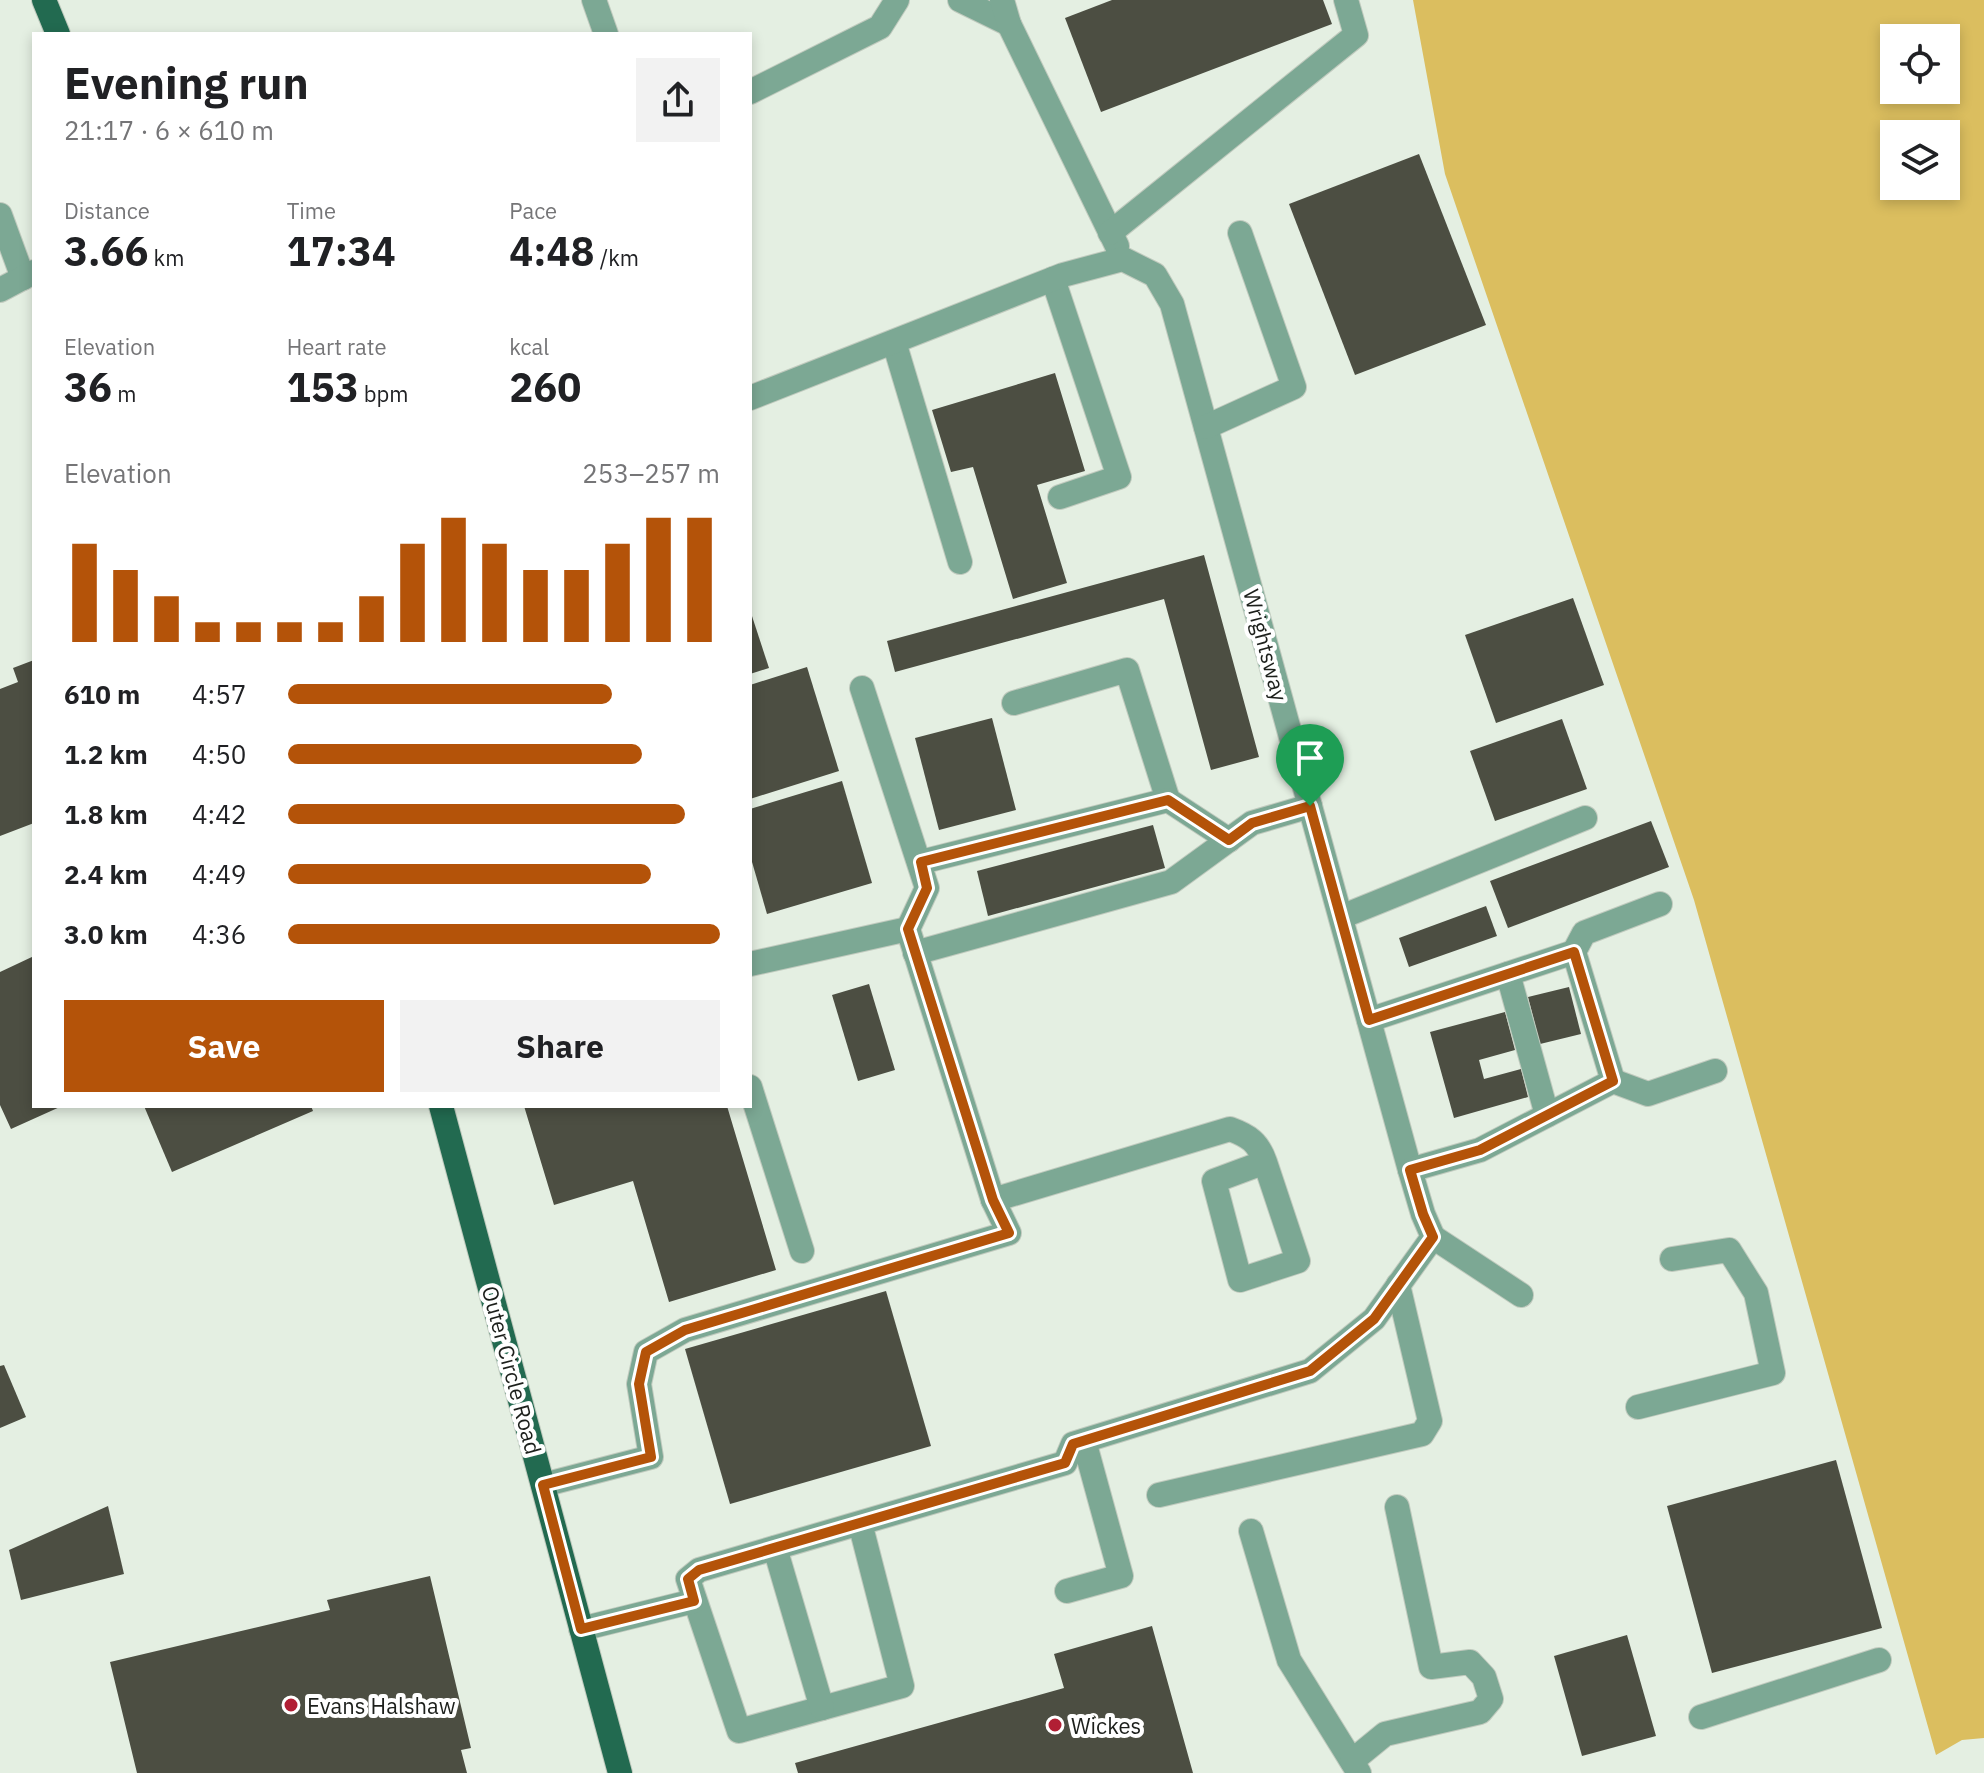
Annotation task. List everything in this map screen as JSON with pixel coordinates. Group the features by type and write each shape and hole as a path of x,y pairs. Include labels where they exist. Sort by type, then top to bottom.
{"main road":[{"path":"44,0 57,32"},
{"name":"Outer Circle Road","path":"442,1108 620,1773"}],"street":[{"path":"594,0 605,32"},
{"path":"752,91 880,27 897,0"},
{"path":"960,0 1009,24"},
{"path":"752,397 1053,279 1123,259 1009,24 1002,0"},
{"path":"1110,233 1356,35 1346,0"},
{"path":"0,215 28,275 0,290"},
{"path":"1206,427 1294,387 1240,233"},
{"name":"Wrightsway","path":"1123,259 1155,275 1172,304 1410,1170 1433,1237"},
{"path":"1053,279 1119,477 1060,497"},
{"path":"894,342 960,562"},
{"path":"1014,703 1127,670 1168,800 1229,840"},
{"path":"543,1485 651,1457 639,1384 646,1352 685,1330 1009,1233 993,1200 912,941 927,888 862,688"},
{"path":"921,862 1168,800"},
{"path":"752,964 912,941 1171,882 1252,823 1310,806"},
{"path":"1341,917 1585,818"},
{"path":"1369,1020 1574,952 1584,933 1660,904"},
{"path":"1574,952 1613,1081"},
{"path":"1508,974 1547,1115"},
{"path":"1410,1170 1480,1150 1613,1081 1648,1094 1715,1071"},
{"path":"752,1093 802,1251"},
{"path":"993,1200 1230,1129 1249,1136 1261,1150 1265,1162 1298,1261 1240,1280 1214,1181 1265,1162"},
{"path":"860,1523 902,1686 739,1731 688,1579 699,1570 1065,1463 1078,1442 1310,1371 1374,1319 1433,1237 1521,1295"},
{"path":"1638,1407 1773,1373 1756,1293 1729,1250 1672,1259"},
{"path":"1159,1495 1422,1434 1430,1421 1398,1285"},
{"path":"1067,1591 1121,1576 1078,1442"},
{"path":"1251,1531 1289,1660 1355,1767 1385,1734 1480,1712 1491,1699 1484,1677 1470,1662 1431,1667 1397,1507"},
{"path":"775,1548 822,1708"},
{"path":"581,1629 694,1601"},
{"path":"1701,1717 1879,1660"}],"shaded area":[{"path":"1413,0 1984,0 1984,1738 1962,1740 1936,1755 1694,900 1445,174"}],"building":[{"path":"1112,0 1323,0 1332,24 1101,112 1065,18"},
{"path":"1419,154 1486,325 1355,375 1289,204"},
{"path":"1055,373 1085,471 1037,485 1067,583 1013,599 973,467 951,472 932,410"},
{"path":"1204,555 1259,757 1211,770 1164,599 895,672 887,641"},
{"path":"1573,598 1604,685 1496,723 1465,635"},
{"path":"752,616 769,668 752,673"},
{"path":"32,661 32,824 0,836 0,689 18,682 13,668"},
{"path":"807,667 839,771 752,798 752,684"},
{"path":"992,718 1016,810 939,830 915,738"},
{"path":"1562,719 1587,789 1495,821 1470,751"},
{"path":"842,781 872,883 767,914 752,862 752,808"},
{"path":"1651,821 1669,867 1508,928 1490,881"},
{"path":"1153,825 1165,868 988,916 977,871"},
{"path":"1486,906 1497,936 1409,967 1399,938"},
{"path":"32,957 32,1108 58,1108 11,1129 0,1105 0,972"},
{"path":"869,984 895,1070 858,1081 832,995"},
{"path":"1569,987 1581,1034 1540,1044 1528,997"},
{"path":"1505,1012 1515,1050 1479,1060 1484,1079 1521,1069 1528,1097 1454,1118 1430,1032"},
{"path":"145,1108 312,1108 313,1111 172,1172"},
{"path":"525,1108 728,1108 776,1270 669,1302 633,1181 554,1205"},
{"path":"886,1291 931,1446 730,1504 685,1349"},
{"path":"4,1365 26,1417 0,1428 0,1366"},
{"path":"1836,1460 1882,1628 1712,1673 1667,1506"},
{"path":"108,1506 124,1574 21,1600 9,1550"},
{"name":"Evans Halshaw","path":"430,1576 471,1748 461,1750 467,1773 137,1773 110,1662 330,1610 327,1600"},
{"name":"Wickes","path":"1152,1626 1193,1773 798,1773 795,1763 1064,1688 1054,1654"},
{"path":"1627,1635 1656,1736 1582,1756 1554,1656"}],"place":[{"name":"Evans Halshaw","path":"291,1705"},
{"name":"Wickes","path":"1055,1725"}],"route":[{"path":"1168,800 1229,840 1252,823 1310,806 1369,1020 1574,952 1613,1081 1480,1150 1410,1170 1433,1237 1374,1319 1310,1371 1073,1444 1065,1463 699,1570 688,1579 694,1601 581,1629 543,1485 651,1457 639,1384 646,1352 685,1330 1009,1233 993,1200 908,929 927,888 921,862 1168,800"}]}
